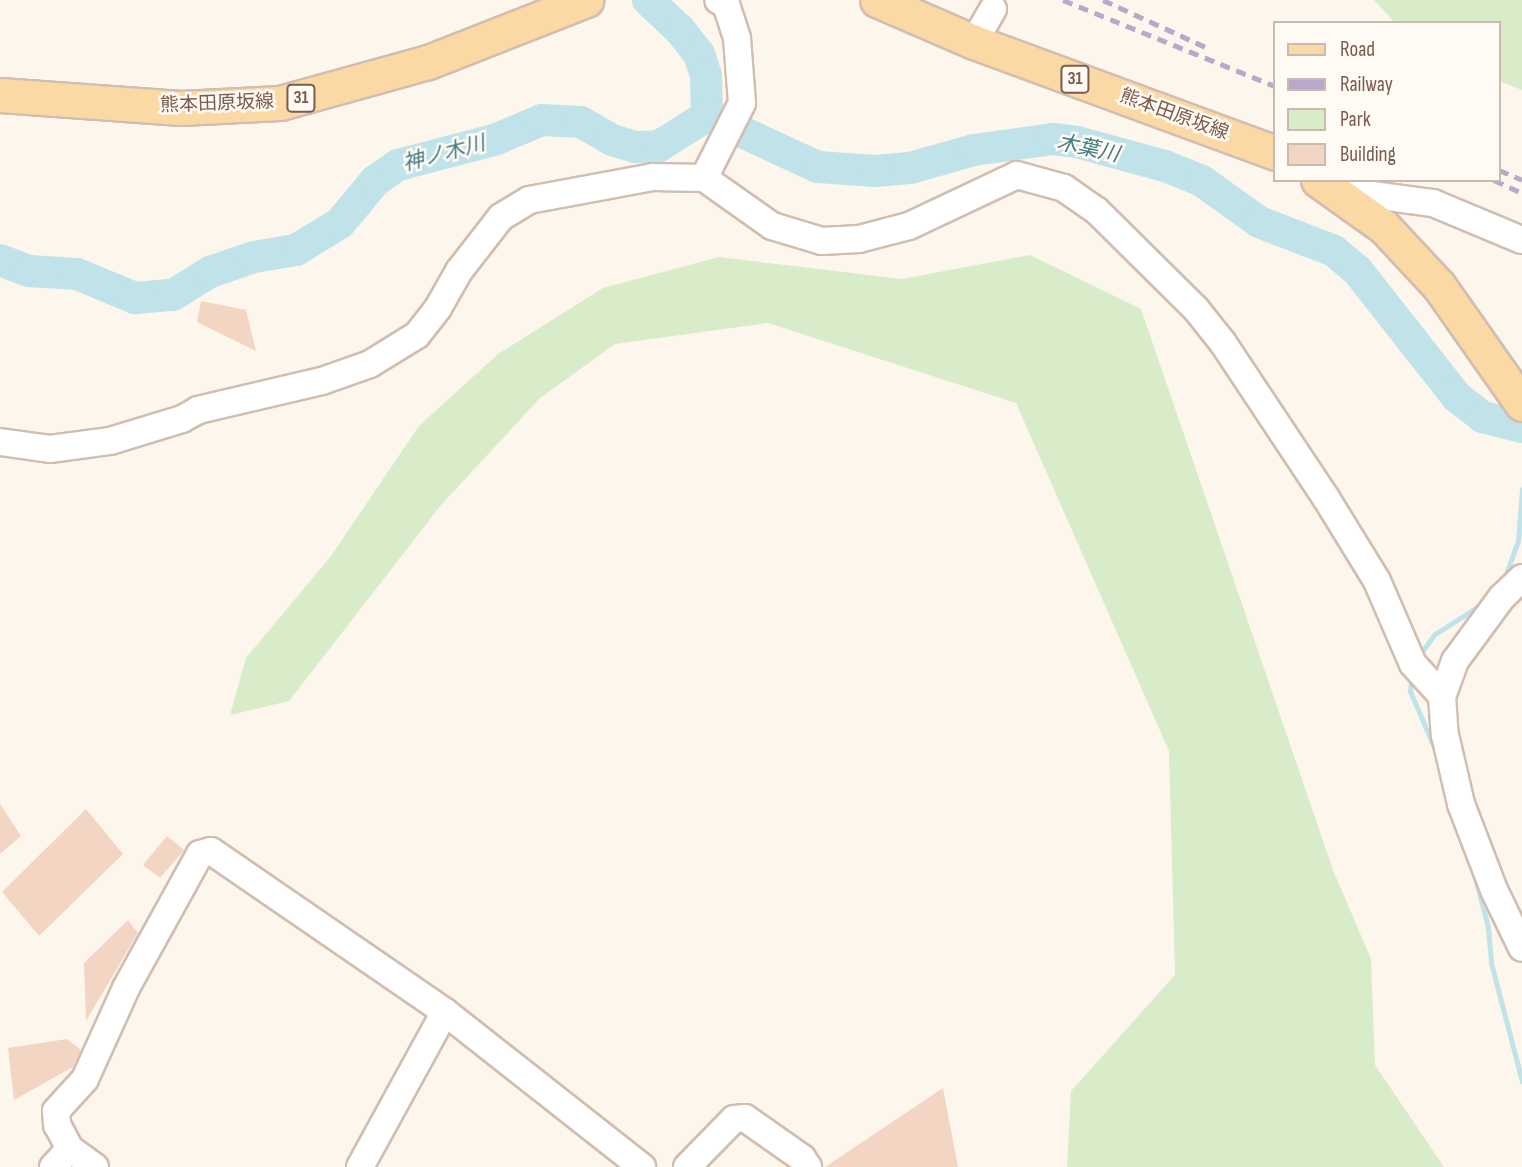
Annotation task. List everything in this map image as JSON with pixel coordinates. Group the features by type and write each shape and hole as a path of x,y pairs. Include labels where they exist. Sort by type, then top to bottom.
{"main road":[{"name":"熊本田原坂線","path":"0,95 181,108 280,103 428,62 586,0"},
{"name":"熊本田原坂線","path":"877,0 974,42 1274,153"},
{"path":"1326,185 1384,227 1439,286 1515,393"}],"street":[{"path":"704,178 741,103 737,38 726,5 718,0"},
{"path":"974,42 993,9"},
{"path":"0,442 60,449 110,442 198,410 322,381 370,364 417,335 438,308 459,271 500,217 529,200 653,177 704,178 772,226 822,241 859,239 909,226 1017,174 1064,188 1096,210 1196,309 1223,343 1326,498 1377,581 1413,664 1442,695"},
{"path":"1326,185 1433,203 1522,240"},
{"path":"1522,578 1502,597 1455,661 1442,695 1444,735 1461,804 1494,890 1522,948"},
{"path":"95,1167 62,1158 56,1111 85,1079 126,988 200,854 211,851 445,1012 642,1167"},
{"path":"360,1167 445,1012"},
{"path":"687,1167 734,1119 745,1118 802,1158 808,1167"}],"green space":[{"path":"1374,0 1522,0 1522,90 1501,82 1501,21 1393,21"},
{"path":"1030,255 1141,309 1333,870 1371,959 1375,1065 1444,1167 1067,1167 1071,1091 1175,975 1169,751 1016,403 768,323 615,344 540,398 441,505 289,701 230,715 246,658 331,556 419,426 498,354 603,288 719,257 902,279"}],"building":[{"path":"201,301 246,310 256,351 197,322"},
{"path":"0,804 21,836 0,854"},
{"path":"86,809 123,854 39,936 2,892"},
{"path":"167,836 184,850 160,878 143,865"},
{"path":"128,920 138,933 86,1021 84,963"},
{"path":"67,1039 81,1050 73,1067 14,1100 8,1048"},
{"path":"943,1088 958,1167 825,1167"}],"waterway":[{"name":"木葉川","path":"648,0 680,30 699,54 706,75 707,116 818,167 875,171 910,168 974,150 1053,139 1077,142 1165,166 1202,181 1259,222 1334,251 1357,270 1457,397 1483,417 1522,427"},
{"name":"神ノ木川","path":"0,260 29,271 77,274 135,298 173,295 210,272 254,257 296,250 340,223 375,181 398,165 494,140 542,120 581,122 612,140 635,147 659,146 707,116"},
{"path":"1504,579 1518,541 1522,489"},
{"path":"1418,657 1435,634 1482,604"},
{"path":"1412,676 1410,691 1437,754"},
{"path":"1474,873 1488,927 1491,963 1522,1081"}],"railway":[{"path":"1063,0 1274,86"},
{"path":"1103,0 1208,48"},
{"path":"1501,171 1522,180"},
{"path":"1498,182 1522,193"}]}
